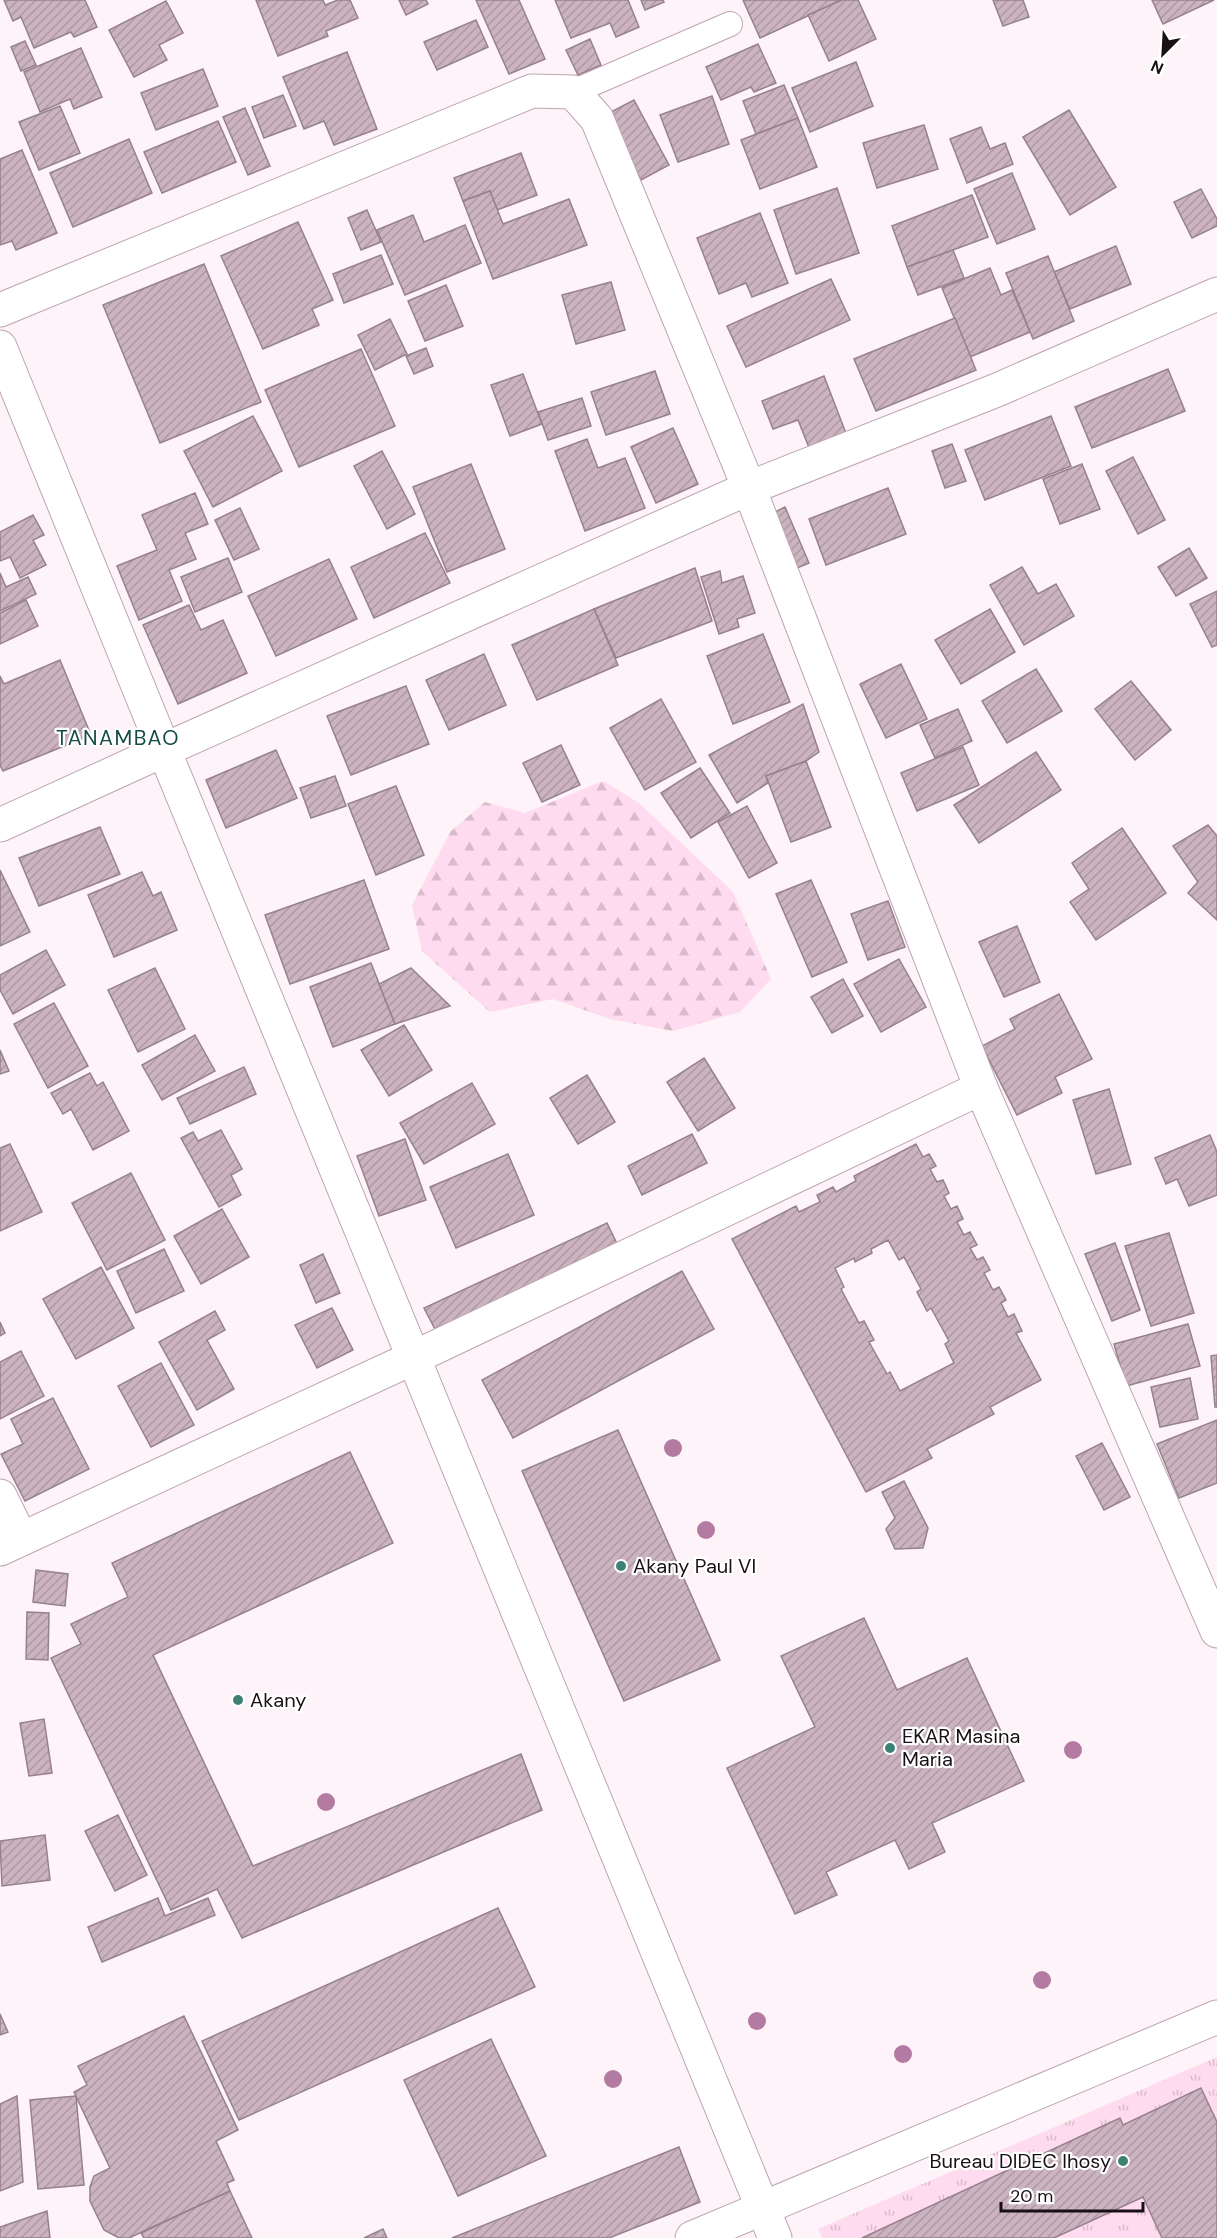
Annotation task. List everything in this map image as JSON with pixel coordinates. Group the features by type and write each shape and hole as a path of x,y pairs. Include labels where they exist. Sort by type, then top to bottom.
{"street":[{"path":"0,310 532,91 573,92 597,119 749,488 981,1088 1217,1631"},
{"path":"0,825 749,488 997,390 1217,294"},
{"path":"0,347 775,2238"},
{"path":"0,1496 10,1544 415,1358 981,1088"},
{"path":"692,2238 1217,2017"}],"lane":[{"path":"573,92 730,24"}],"green space":[{"path":"603,781 639,803 733,892 771,979 740,1012 673,1031 610,1019 553,999 490,1012 422,951 412,905 451,831 485,802 525,813"},
{"name":"Bureau DIDEC Ihosy","path":"1217,2057 1217,2238 822,2238 818,2229"}],"building":[{"path":"4,0 85,0 97,27 74,37 71,32 34,48 21,17 13,21"},
{"path":"256,0 323,0 325,5 338,0 350,0 358,18 326,31 328,36 278,56"},
{"path":"399,0 426,0 428,4 406,15"},
{"path":"476,0 519,0 545,59 509,74"},
{"path":"555,0 628,0 639,27 616,37 610,23 571,38"},
{"path":"641,0 663,0 664,2 645,10"},
{"path":"743,0 842,0 760,38"},
{"path":"842,0 858,0 876,39 829,61 808,15"},
{"path":"993,0 1023,0 1029,17 1003,26"},
{"path":"1152,0 1214,0 1163,24"},
{"path":"166,1 183,33 159,45 167,60 134,77 109,30"},
{"path":"476,20 488,47 437,70 424,42"},
{"path":"590,39 601,65 578,75 566,50"},
{"path":"25,41 36,65 21,71 11,47"},
{"path":"758,44 776,83 754,92 751,87 721,100 706,67"},
{"path":"81,48 102,97 74,109 70,99 40,112 24,72"},
{"path":"347,52 377,129 334,145 324,121 304,129 283,77"},
{"path":"856,62 873,106 810,132 792,88"},
{"path":"203,69 218,106 156,130 141,93"},
{"path":"784,85 798,118 756,134 743,101"},
{"path":"283,95 296,126 264,138 252,107"},
{"path":"712,96 729,144 678,162 660,115"},
{"path":"634,100 669,165 641,180 607,114"},
{"path":"60,106 80,153 39,170 19,122"},
{"path":"245,108 270,166 248,175 223,117"},
{"path":"1069,110 1116,187 1070,215 1023,137"},
{"path":"798,118 817,167 760,189 741,140"},
{"path":"218,121 236,162 162,193 144,152"},
{"path":"924,125 938,169 877,188 863,143"},
{"path":"981,127 990,149 1005,143 1013,164 967,183 950,139"},
{"path":"129,139 152,193 73,227 50,173"},
{"path":"22,150 57,233 16,250 12,241 0,245 0,159"},
{"path":"521,153 537,195 497,210 490,191 463,201 454,178"},
{"path":"1012,173 1035,229 997,244 974,189"},
{"path":"837,188 859,253 796,274 774,210"},
{"path":"1201,189 1217,219 1217,226 1192,238 1174,202"},
{"path":"490,191 503,224 569,199 587,245 493,279 463,201"},
{"path":"972,195 988,237 907,267 892,226"},
{"path":"367,210 381,242 361,250 348,218"},
{"path":"760,213 788,283 752,297 746,283 719,294 697,238"},
{"path":"413,215 424,242 465,225 481,263 405,295 377,230"},
{"path":"298,222 333,300 312,309 319,325 263,349 221,256"},
{"path":"1116,246 1131,284 1070,309 1054,272"},
{"path":"953,250 964,278 918,295 907,267"},
{"path":"381,255 393,284 344,303 333,274"},
{"path":"1048,256 1074,321 1033,339 1006,273"},
{"path":"204,264 261,402 160,443 103,305"},
{"path":"990,268 1001,295 1012,290 1030,332 970,357 942,288"},
{"path":"831,279 850,320 746,367 727,326"},
{"path":"611,282 625,330 576,344 562,295"},
{"path":"446,285 463,326 425,341 408,301"},
{"path":"955,318 976,370 876,411 854,359"},
{"path":"390,319 407,354 375,370 358,335"},
{"path":"426,348 433,366 414,374 406,356"},
{"path":"361,349 395,426 299,467 265,390"},
{"path":"1168,369 1185,411 1092,448 1075,407"},
{"path":"655,371 670,414 606,435 591,392"},
{"path":"523,374 542,424 510,436 491,385"},
{"path":"824,376 847,436 810,450 798,420 773,429 762,401"},
{"path":"582,398 591,426 548,440 538,412"},
{"path":"253,416 282,471 213,507 184,451"},
{"path":"1051,416 1071,466 985,500 965,450"},
{"path":"673,428 698,484 656,503 631,447"},
{"path":"587,439 598,468 625,458 645,508 585,531 555,451"},
{"path":"952,444 966,481 945,488 932,451"},
{"path":"382,451 415,514 387,529 354,466"},
{"path":"1133,457 1165,520 1138,534 1106,471"},
{"path":"471,464 505,549 447,572 413,487"},
{"path":"1082,464 1100,509 1060,524 1043,479"},
{"path":"888,488 906,534 826,565 809,519"},
{"path":"195,493 208,524 185,533 196,559 169,570 182,601 139,620 117,566 157,550 142,515"},
{"path":"785,507 809,563 792,570 769,515"},
{"path":"240,508 259,549 234,560 215,520"},
{"path":"33,515 44,535 33,540 46,565 20,578 10,557 0,561 0,532"},
{"path":"425,533 450,583 374,618 351,567"},
{"path":"1189,548 1207,578 1176,596 1158,567"},
{"path":"228,558 242,592 195,612 181,577"},
{"path":"329,559 357,619 276,656 248,596"},
{"path":"1022,567 1038,594 1056,584 1074,616 1024,645 990,585"},
{"path":"695,568 712,621 616,658 594,609"},
{"path":"720,571 722,583 743,576 755,613 737,619 739,627 719,634 701,577"},
{"path":"0,573 6,587 28,577 36,594 0,611"},
{"path":"1217,591 1217,645 1212,647 1190,604"},
{"path":"26,600 38,626 0,644 0,613"},
{"path":"189,605 201,630 223,620 247,673 178,704 143,625"},
{"path":"594,609 618,665 537,700 512,645"},
{"path":"990,609 1015,652 961,684 935,640"},
{"path":"763,634 790,702 733,724 707,656"},
{"path":"484,654 506,705 449,730 426,680"},
{"path":"60,660 91,735 3,771 0,765 0,676 4,684"},
{"path":"901,664 927,719 886,738 860,684"},
{"path":"1036,669 1062,711 1007,743 982,701"},
{"path":"1131,681 1171,730 1135,760 1095,709"},
{"path":"406,686 429,744 351,775 327,716"},
{"path":"661,699 696,762 645,790 610,728"},
{"path":"803,704 819,752 806,761 766,776 768,783 737,803 709,755"},
{"path":"958,709 972,741 935,758 920,725"},
{"path":"561,745 580,785 542,802 523,763"},
{"path":"963,747 979,785 917,811 901,773"},
{"path":"276,750 297,798 226,828 206,780"},
{"path":"1036,752 1061,790 979,843 954,805"},
{"path":"806,761 831,827 791,842 766,776"},
{"path":"700,768 730,813 691,838 661,793"},
{"path":"335,776 346,806 311,818 300,788"},
{"path":"396,786 424,855 376,875 348,804"},
{"path":"747,806 777,863 749,878 718,822"},
{"path":"1208,825 1217,836 1217,920 1188,893 1198,882 1173,846"},
{"path":"100,827 120,874 39,906 19,858"},
{"path":"1122,828 1166,893 1096,940 1070,902 1089,889 1072,863"},
{"path":"0,870 30,932 0,946"},
{"path":"142,872 153,896 161,892 177,930 114,957 88,895"},
{"path":"364,880 389,949 290,984 265,915"},
{"path":"811,880 847,962 812,977 776,894"},
{"path":"888,901 905,947 868,960 851,914"},
{"path":"1017,926 1040,982 1004,997 979,942"},
{"path":"46,950 65,985 13,1014 0,990 0,975"},
{"path":"899,959 926,1007 881,1032 854,984"},
{"path":"371,963 395,1024 333,1047 310,987"},
{"path":"155,968 185,1029 138,1052 108,990"},
{"path":"411,968 450,1006 395,1024 379,984"},
{"path":"843,979 863,1016 832,1033 811,997"},
{"path":"1059,994 1092,1059 1055,1077 1062,1093 1017,1115 982,1046 1015,1029 1010,1019"},
{"path":"54,1003 88,1066 48,1088 14,1024"},
{"path":"404,1025 432,1070 389,1096 361,1050"},
{"path":"195,1035 215,1071 162,1100 142,1065"},
{"path":"0,1050 9,1071 0,1074"},
{"path":"704,1058 735,1108 698,1131 667,1082"},
{"path":"244,1067 256,1094 190,1124 177,1098"},
{"path":"90,1073 97,1086 103,1082 129,1131 93,1150 71,1109 63,1114 51,1093"},
{"path":"587,1075 615,1122 578,1144 550,1098"},
{"path":"472,1083 495,1124 424,1164 400,1123"},
{"path":"1109,1089 1131,1164 1096,1174 1073,1100"},
{"path":"221,1130 242,1169 231,1175 241,1195 219,1207 181,1138 193,1132 198,1141"},
{"path":"692,1134 707,1163 642,1195 628,1166"},
{"path":"1210,1135 1217,1152 1217,1195 1189,1206 1177,1179 1166,1184 1155,1158"},
{"path":"405,1139 426,1200 379,1216 357,1156"},
{"path":"10,1144 42,1212 0,1231 0,1148"},
{"path":"916,1144 923,1157 929,1154 936,1166 930,1169 937,1182 943,1180 949,1193 944,1196 951,1209 957,1206 963,1219 957,1222 964,1235 970,1232 977,1245 970,1248 977,1260 983,1257 990,1270 984,1273 993,1290 999,1287 1006,1300 1001,1303 1008,1317 1014,1314 1022,1331 1016,1333 1041,1380 990,1407 994,1414 927,1449 932,1458 866,1492 732,1239 796,1206 799,1212 820,1202 817,1195 833,1187 836,1192 856,1181 854,1176","holes":["888,1240 899,1260 904,1257 921,1289 917,1292 927,1311 931,1308 949,1341 945,1344 954,1363 900,1391 890,1372 887,1374 869,1342 874,1340 864,1321 859,1323 841,1289 844,1287 835,1268 854,1258 855,1262 872,1253 871,1249"]},
{"path":"508,1154 534,1215 456,1248 430,1187"},
{"path":"131,1173 165,1240 107,1270 72,1203"},
{"path":"222,1209 249,1257 201,1284 174,1236"},
{"path":"607,1223 619,1248 437,1333 424,1308"},
{"path":"1169,1233 1194,1313 1151,1326 1125,1246"},
{"path":"1115,1243 1140,1310 1112,1321 1085,1254"},
{"path":"164,1249 184,1291 136,1313 117,1271"},
{"path":"323,1254 340,1293 316,1303 300,1265"},
{"path":"101,1267 134,1328 76,1359 43,1299"},
{"path":"682,1271 714,1329 513,1438 482,1380"},
{"path":"332,1308 353,1350 317,1368 295,1325"},
{"path":"215,1311 225,1330 207,1340 234,1389 197,1410 159,1342"},
{"path":"0,1322 5,1333 0,1336"},
{"path":"1188,1324 1200,1366 1126,1386 1114,1344"},
{"path":"21,1351 44,1396 0,1419 0,1362"},
{"path":"1217,1355 1217,1407 1215,1407 1211,1356"},
{"path":"161,1363 194,1425 151,1447 118,1386"},
{"path":"1190,1378 1198,1419 1160,1427 1151,1387"},
{"path":"53,1398 89,1469 25,1501 1,1454 23,1444 11,1419"},
{"path":"1217,1420 1217,1483 1179,1498 1157,1444"},
{"name":"Akany Paul VI","path":"618,1430 720,1660 624,1701 522,1471"},
{"path":"1102,1443 1130,1497 1104,1510 1076,1456"},
{"path":"350,1452 393,1543 153,1655 253,1866 521,1754 542,1810 242,1938 217,1889 171,1910 51,1658 81,1644 71,1624 128,1597 112,1563"},
{"path":"904,1481 928,1528 923,1548 895,1549 886,1529 895,1518 882,1492"},
{"path":"36,1570 68,1574 65,1606 33,1602"},
{"path":"27,1612 49,1613 48,1660 26,1659"},
{"name":"EKAR Masina Maria","path":"864,1618 897,1690 967,1658 1024,1781 932,1823 945,1852 909,1869 895,1840 826,1872 837,1895 795,1914 727,1768 815,1727 781,1656"},
{"path":"44,1719 52,1773 29,1776 20,1723"},
{"path":"118,1815 147,1875 115,1891 85,1831"},
{"path":"45,1835 50,1880 2,1886 0,1841"},
{"path":"158,1898 165,1916 208,1898 215,1915 102,1962 88,1927"},
{"path":"498,1908 535,1987 239,2120 202,2041"},
{"path":"0,2014 8,2032 0,2035"},
{"path":"184,2016 238,2130 216,2141 234,2180 227,2183 230,2191 129,2238 119,2238 104,2230 90,2201 90,2187 94,2176 110,2168 74,2092 87,2085 78,2066"},
{"path":"491,2039 546,2156 458,2196 404,2080"},
{"name":"Bureau DIDEC Ihosy","path":"1201,2088 1217,2122 1217,2238 1162,2238 1143,2197 1054,2238 862,2238 1120,2118 1123,2125"},
{"path":"17,2096 23,2182 0,2191 0,2104"},
{"path":"76,2096 84,2185 38,2189 30,2100"},
{"path":"679,2147 700,2202 609,2238 452,2238"},
{"path":"230,2191 252,2238 144,2238 141,2233"},
{"path":"47,2211 50,2238 0,2238 0,2227"},
{"path":"383,2229 387,2238 364,2238"}],"place":[{"name":"Akany Paul VI","path":"621,1566"},
{"name":"Akany","path":"238,1700"},
{"name":"EKAR Masina Maria","path":"890,1748"},
{"name":"Bureau DIDEC Ihosy","path":"1123,2161"}],"district":[{"name":"TANAMBAO","path":"118,738"}]}
